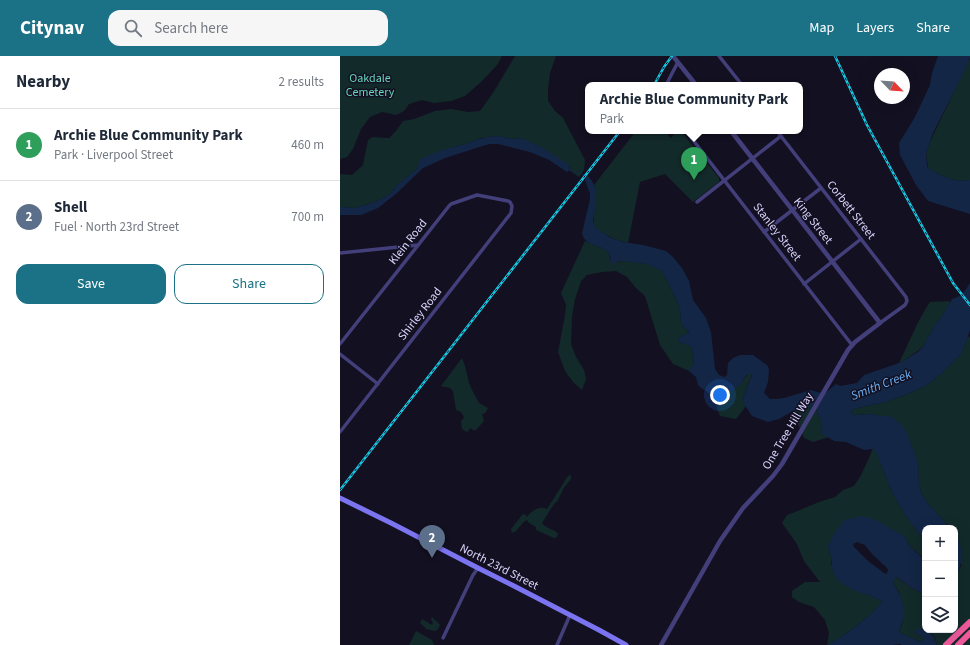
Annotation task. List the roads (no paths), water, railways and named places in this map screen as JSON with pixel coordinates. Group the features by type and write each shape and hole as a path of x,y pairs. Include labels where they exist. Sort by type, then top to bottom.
{"highway":[{"path":"946,645 970,622"},
{"path":"958,645 970,634"}],"main road":[{"name":"North 23rd Street","path":"340,498 514,586 626,645"}],"street":[{"path":"673,56 694,82"},
{"path":"720,56 740,82"},
{"path":"668,82 678,62"},
{"name":"Stanley Street","path":"688,134 852,345"},
{"name":"King Street","path":"733,134 880,323"},
{"path":"697,202 781,136"},
{"name":"Corbett Street","path":"781,136 906,297 907,301"},
{"path":"764,232 821,188"},
{"name":"Klein Road","path":"340,344 451,204 477,196 508,201 512,206"},
{"name":"Shirley Road","path":"340,432 511,213 512,206"},
{"path":"804,284 861,240"},
{"path":"341,254 418,245"},
{"name":"One Tree Hill Way","path":"661,645 720,541 744,508 782,464 845,354 852,345 904,305 907,301"},
{"path":"340,354 378,384"},
{"path":"443,638 473,575 478,568"},
{"path":"557,645 570,615"}],"water":[{"path":"938,56 970,56 970,58 933,133 926,153 927,166 933,171 953,180 970,180 970,214 928,201 916,185 900,155 899,143 915,117 930,85 932,73"},
{"path":"499,136 512,139 522,138 539,146 569,165 569,170 567,172 549,160 530,152 498,144 489,144 445,158 423,168 397,193 378,208 361,215 340,215 340,207 354,208 373,203 390,194 396,186 418,168 419,160 424,157 485,137"},
{"name":"Smith Creek","path":"587,175 592,181 596,190 596,204 593,221 597,229 609,237 623,242 666,251 682,268 689,281 693,300 706,318 711,332 715,369 719,375 724,377 727,375 728,363 733,358 740,355 753,355 768,366 768,382 764,393 770,399 784,398 811,390 824,394 836,384 840,386 857,383 864,375 902,362 923,347 935,324 941,318 952,299 961,295 970,283 970,330 961,354 927,385 886,402 853,409 851,412 854,415 873,414 890,416 903,427 918,462 919,485 922,495 928,504 947,525 922,525 922,537 905,515 891,490 877,454 873,449 864,450 846,442 834,441 822,434 821,419 815,405 808,409 800,408 779,419 768,422 752,416 743,402 744,395 752,375 751,374 745,376 738,387 717,398 701,388 698,385 696,377 689,371 694,364 692,347 678,341 681,336 689,333 681,324 680,308 661,270 646,264 625,261 619,261 613,264 610,262 608,252 587,242 584,238 582,233 590,199 590,194 585,180"},
{"path":"863,516 878,521 904,536 910,547 922,557 922,592 913,589 897,577 895,578 893,583 900,596 904,609 899,632 922,642 924,639 914,631 921,628 922,633 932,634 937,645 828,645 857,626 882,602 844,585 833,573 828,546 844,520","holes":["857,542 865,545 887,568 888,570 886,574 868,561 854,547 853,544"]},
{"path":"958,540 962,551 958,571"}],"waterway":[{"path":"569,170 582,174 586,178"}],"railway":[{"path":"656,82 672,56"},
{"path":"835,56 867,125 953,283 970,305"},
{"path":"340,490 618,134"}],"place":[{"name":"Archie Blue Community Park","path":"694,180"},
{"name":"Shell","path":"432,558"}],"park label":[{"name":"Oakdale Cemetery","path":"370,85"}]}
